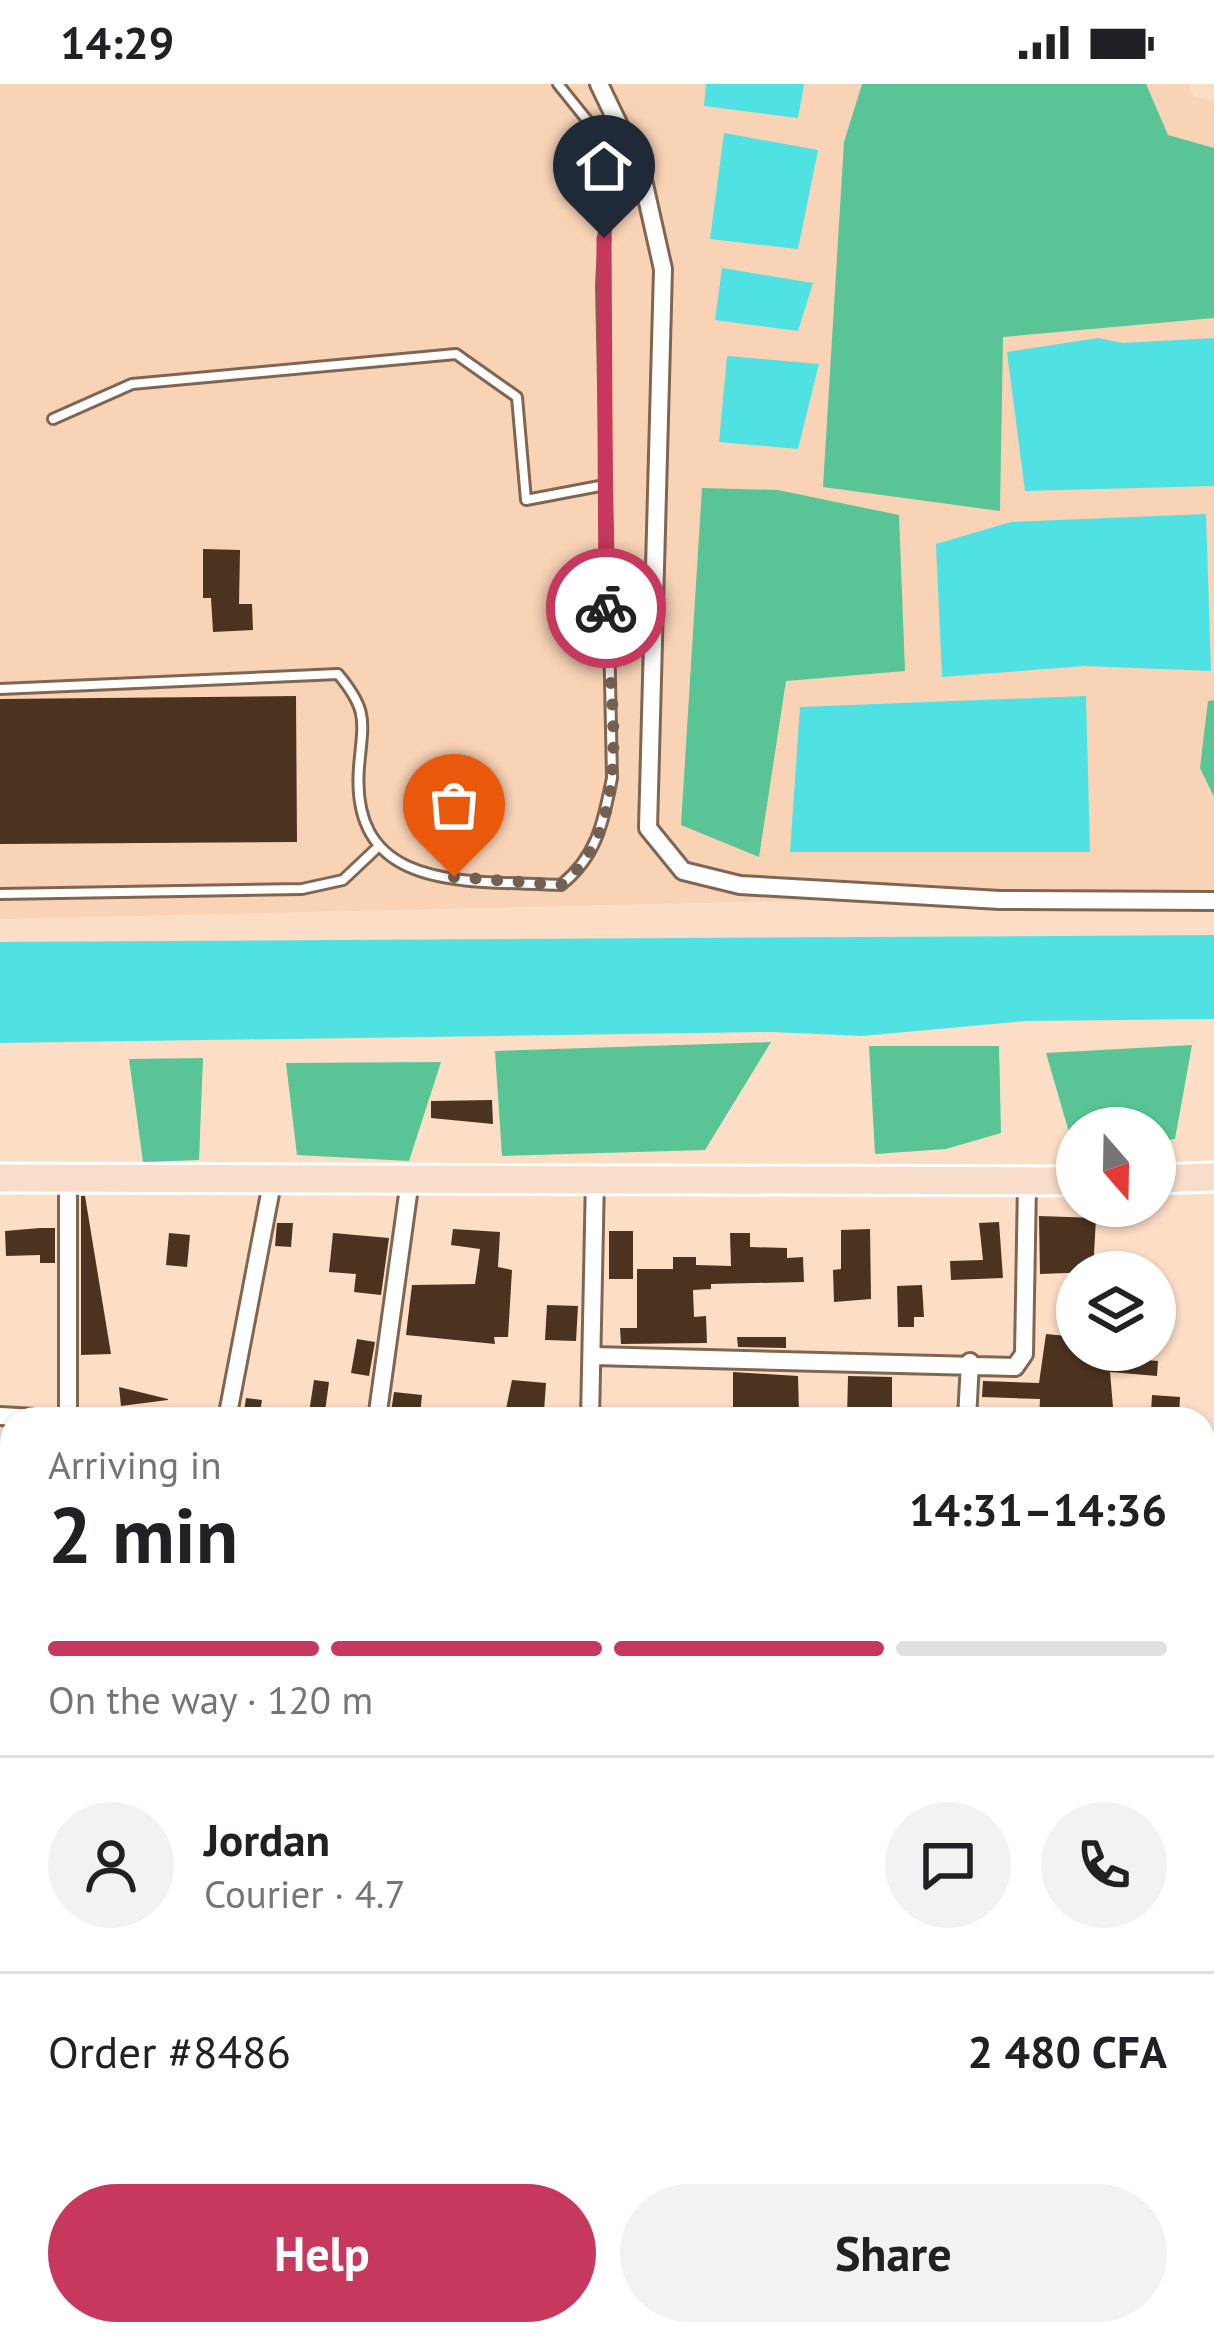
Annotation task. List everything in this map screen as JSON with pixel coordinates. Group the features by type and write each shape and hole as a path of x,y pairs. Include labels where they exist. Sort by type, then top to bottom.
{"main road":[{"path":"1176,1178 1214,1177"},
{"path":"0,1178 1056,1182"}],"street":[{"path":"599,84 641,170 663,269 648,828 683,871 740,885 1000,900 1214,901"},
{"path":"68,1178 68,1407"},
{"path":"229,1407 273,1178"},
{"path":"591,1407 590,1232 595,1178"},
{"path":"379,1407 410,1180"},
{"path":"594,1356 970,1362 1007,1368 1020,1364 1024,1354 1027,1183"},
{"path":"968,1407 970,1362"}],"lane":[{"path":"0,689 338,674 361,701 364,719 356,806 385,856 421,875 561,885 587,864 603,825 612,778 605,485 607,191 587,120 558,84"},
{"path":"53,419 132,383 456,354 517,397 526,500 605,485"},
{"path":"0,894 302,890 343,880 379,846"}],"shaded area":[{"path":"0,84 1188,84 1193,96 1214,101 1214,891 0,919"}],"green space":[{"path":"862,84 1146,84 1168,135 1214,148 1214,318 1003,337 1000,511 823,487 844,142"},
{"path":"702,488 778,490 899,515 905,671 786,681 759,857 681,825"},
{"path":"1214,700 1214,797 1200,768 1208,701"},
{"path":"771,1042 705,1150 502,1156 495,1051"},
{"path":"1192,1045 1176,1133 1176,1107 1062,1107 1046,1053"},
{"path":"869,1046 999,1046 1001,1133 946,1149 875,1154"},
{"path":"203,1058 199,1160 143,1162 129,1059"},
{"path":"441,1062 409,1161 297,1155 286,1063"}],"water":[{"path":"706,84 804,84 798,118 704,106"},
{"path":"724,133 818,150 798,249 710,239"},
{"path":"722,268 813,283 798,331 715,320"},
{"path":"1098,338 1122,343 1214,338 1214,486 1025,491 1007,352"},
{"path":"727,356 819,364 798,449 719,442"},
{"path":"1206,514 1211,671 1085,666 942,677 936,544 1011,522"},
{"path":"1086,696 1090,852 790,852 800,707"},
{"path":"1214,935 1214,1019 1025,1021 862,1036 772,1032 0,1043 0,942"}],"building":[{"path":"203,549 240,550 239,604 252,604 253,630 213,632 211,598 203,598"},
{"path":"296,696 297,842 0,844 0,699"},
{"path":"492,1100 493,1124 431,1118 431,1101"},
{"path":"81,1196 85,1196 111,1354 81,1355"},
{"path":"1039,1216 1056,1217 1056,1227 1096,1227 1094,1251 1056,1251 1056,1273 1040,1274"},
{"path":"999,1222 1003,1278 951,1280 950,1261 983,1260 979,1223"},
{"path":"277,1223 293,1223 291,1247 275,1246"},
{"path":"55,1228 55,1263 40,1263 40,1255 6,1256 5,1231"},
{"path":"453,1229 500,1232 498,1267 512,1270 508,1337 494,1337 495,1344 406,1335 412,1285 475,1284 480,1249 451,1245"},
{"path":"870,1229 871,1299 834,1302 833,1270 841,1269 841,1230"},
{"path":"609,1231 633,1231 633,1279 609,1279"},
{"path":"169,1233 190,1235 187,1267 166,1265"},
{"path":"333,1233 389,1238 381,1295 354,1292 356,1274 329,1272"},
{"path":"730,1233 750,1233 750,1247 787,1248 787,1258 803,1257 804,1282 711,1284 711,1289 693,1290 694,1317 706,1316 707,1343 621,1344 620,1328 637,1328 637,1269 673,1269 673,1257 696,1257 696,1265 731,1266"},
{"path":"922,1285 924,1317 914,1317 914,1327 898,1327 897,1286"},
{"path":"547,1305 578,1306 576,1341 545,1340"},
{"path":"1046,1334 1056,1335 1056,1371 1157,1371 1157,1376 1110,1372 1113,1407 1040,1407 1040,1399 982,1397 983,1381 1039,1383"},
{"path":"737,1337 786,1337 786,1348 738,1347"},
{"path":"357,1339 375,1342 369,1376 351,1373"},
{"path":"733,1372 798,1376 799,1407 733,1407"},
{"path":"848,1376 892,1377 892,1407 847,1407"},
{"path":"314,1380 329,1382 326,1407 310,1407"},
{"path":"512,1380 546,1383 544,1407 506,1407"},
{"path":"119,1387 168,1399 168,1400 121,1406"},
{"path":"394,1392 422,1395 421,1407 392,1407"},
{"path":"1152,1395 1180,1397 1179,1407 1151,1407"},
{"path":"246,1398 262,1400 261,1407 245,1407"}],"way so far":[{"path":"454,877 561,885 587,864 603,825 612,778 606,608"}],"route":[{"path":"604,238 606,608"}]}
